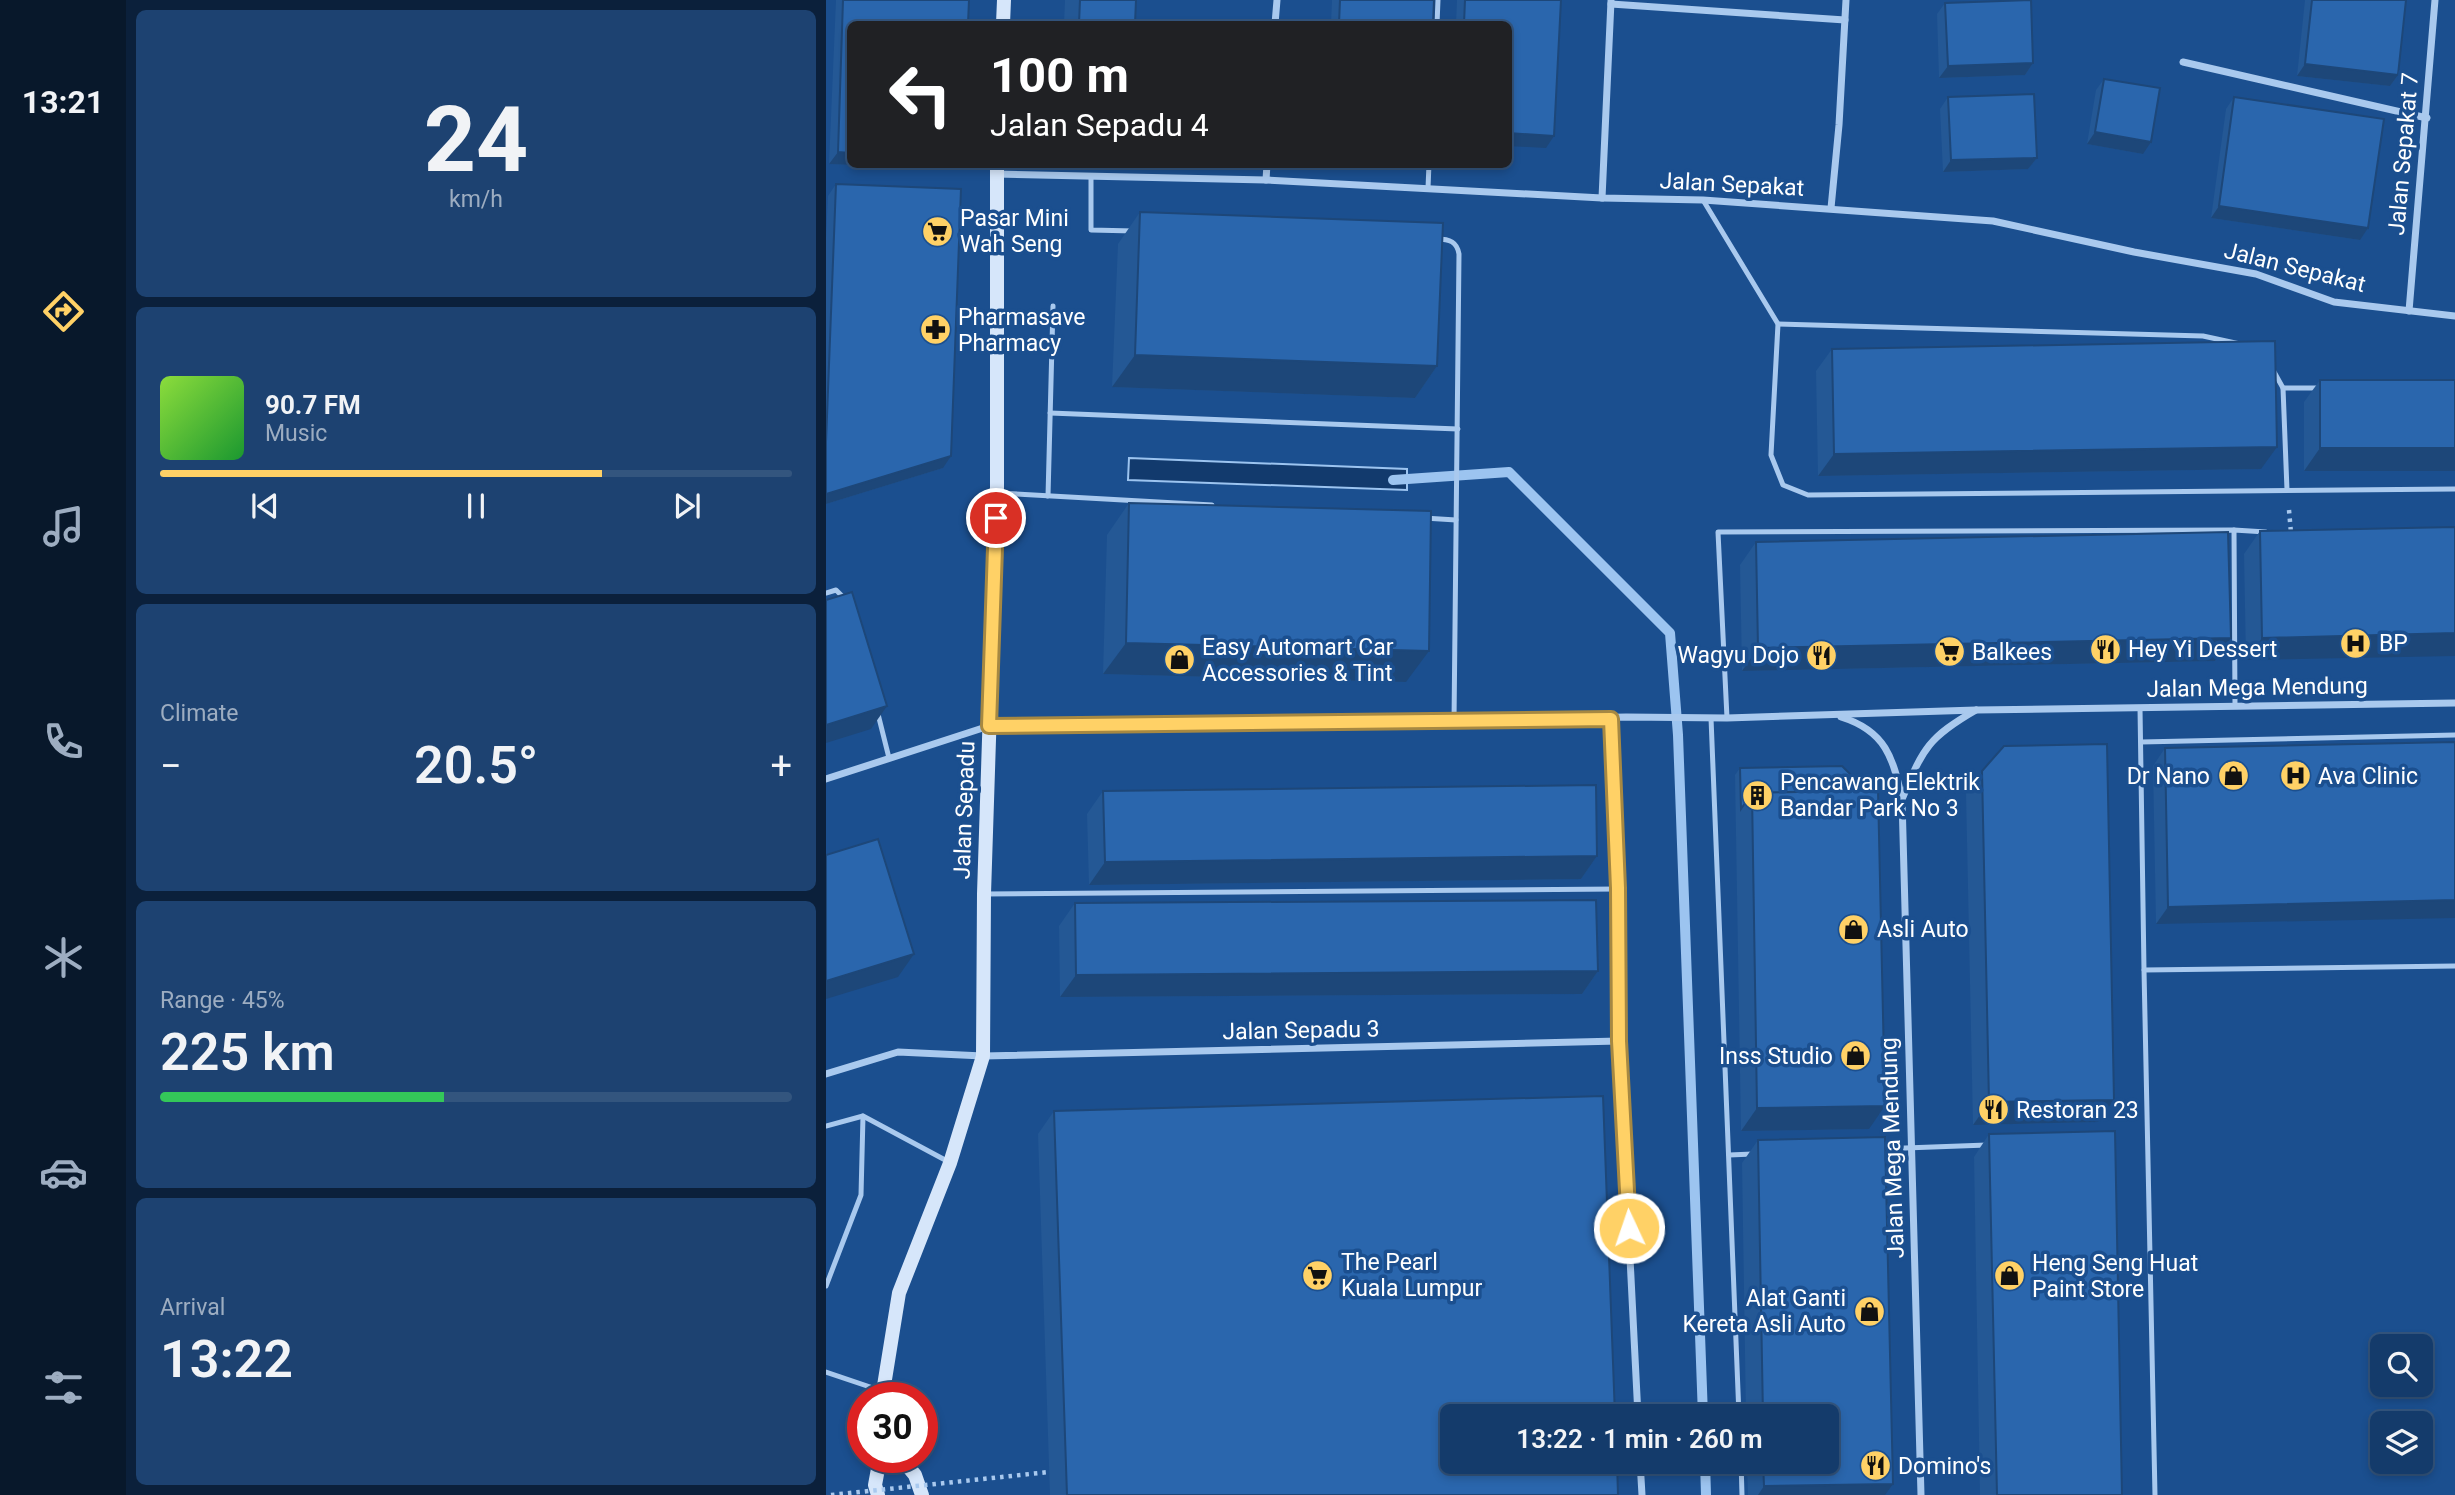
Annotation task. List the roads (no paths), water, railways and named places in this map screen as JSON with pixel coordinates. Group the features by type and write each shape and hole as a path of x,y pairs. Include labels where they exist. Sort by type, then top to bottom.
{"street":[{"path":"1003,21 1004,0"},
{"path":"1275,21 1277,0"},
{"path":"1831,208 1846,0"},
{"name":"Jalan Sepakat 7","path":"2409,311 2435,0"},
{"path":"1602,198 1611,2 1845,20"},
{"path":"2183,62 2427,118"},
{"path":"1266,180 1267,168"},
{"name":"Jalan Sepakat","path":"996,169 1091,176 1266,180 1602,198 1703,200 1993,221 2134,252 2256,274 2334,302 2455,316"},
{"name":"Jalan Sepadu","path":"884,1382 900,1293 950,1163 983,1056 984,894 997,492 996,169"},
{"name":"Jalan Mega Mendung","path":"826,779 989,726 1727,718 1976,710 2455,703"},
{"name":"Jalan Mega Mendung","path":"1902,799 1929,744 1946,728 1976,710"},
{"name":"Jalan Mega Mendung","path":"1834,714 1857,722 1879,739 1894,761 1902,799 1921,1495"},
{"path":"1611,719 1618,888 1619,1041 1637,1404"},
{"name":"Jalan Sepadu 3","path":"826,1074 898,1052 983,1056 1619,1041"},
{"path":"877,1473 875,1485 878,1495"},
{"path":"913,1473 922,1495"},
{"path":"1641,1474 1642,1495"}],"lane":[{"path":"1437,21 1438,0"},
{"path":"1427,188 1429,168"},
{"path":"1091,176 1091,230 1145,231"},
{"path":"1703,200 1778,324 1772,455 1783,485 1808,495 2455,489"},
{"path":"1430,238 1452,241 1460,254 1454,721"},
{"path":"1048,496 1053,306"},
{"path":"1778,324 2203,336 2252,348"},
{"path":"2267,360 2283,388 2287,490"},
{"path":"2283,388 2323,388"},
{"path":"1050,413 1458,429"},
{"path":"997,492 1224,506"},
{"path":"1415,517 1456,520"},
{"path":"2234,530 2235,706"},
{"path":"1727,718 1718,532 2268,532"},
{"path":"826,593 836,590 852,607"},
{"path":"877,708 889,758"},
{"path":"2140,708 2155,1495"},
{"path":"1711,718 1739,1404"},
{"path":"2141,742 2455,735"},
{"path":"984,894 1618,888"},
{"path":"2144,970 2455,966"},
{"path":"826,1126 863,1116 950,1163"},
{"path":"826,1286 861,1195 863,1116"},
{"path":"1872,1149 1995,1145"},
{"path":"1729,1154 1755,1154"},
{"path":"826,1372 850,1382"},
{"path":"1741,1474 1742,1495"}],"water":[{"path":"1129,458 1407,469 1407,490 1128,480"}],"waterway":[{"path":"1393,480 1509,472 1670,633 1678,735 1703,1404"},
{"path":"1705,1474 1706,1495"}],"place":[{"name":"Pasar Mini Wah Seng","path":"937,231"},
{"name":"Pharmasave Pharmacy","path":"935,330"},
{"name":"BP","path":"2356,643"},
{"name":"Hey Yi Dessert","path":"2105,649"},
{"name":"Balkees","path":"1949,652"},
{"name":"Wagyu Dojo","path":"1822,655"},
{"name":"Easy Automart Car Accessories & Tint","path":"1179,660"},
{"name":"Dr Nano","path":"2233,776"},
{"name":"Ava Clinic","path":"2295,776"},
{"name":"Pencawang Elektrik Bandar Park No 3","path":"1757,795"},
{"name":"Asli Auto","path":"1854,929"},
{"name":"Inss Studio","path":"1856,1056"},
{"name":"Restoran 23","path":"1993,1110"},
{"name":"The Pearl Kuala Lumpur","path":"1318,1275"},
{"name":"Heng Seng Huat Paint Store","path":"2009,1276"},
{"name":"Alat Ganti Kereta Asli Auto","path":"1869,1311"},
{"name":"Domino's","path":"1875,1466"}]}
